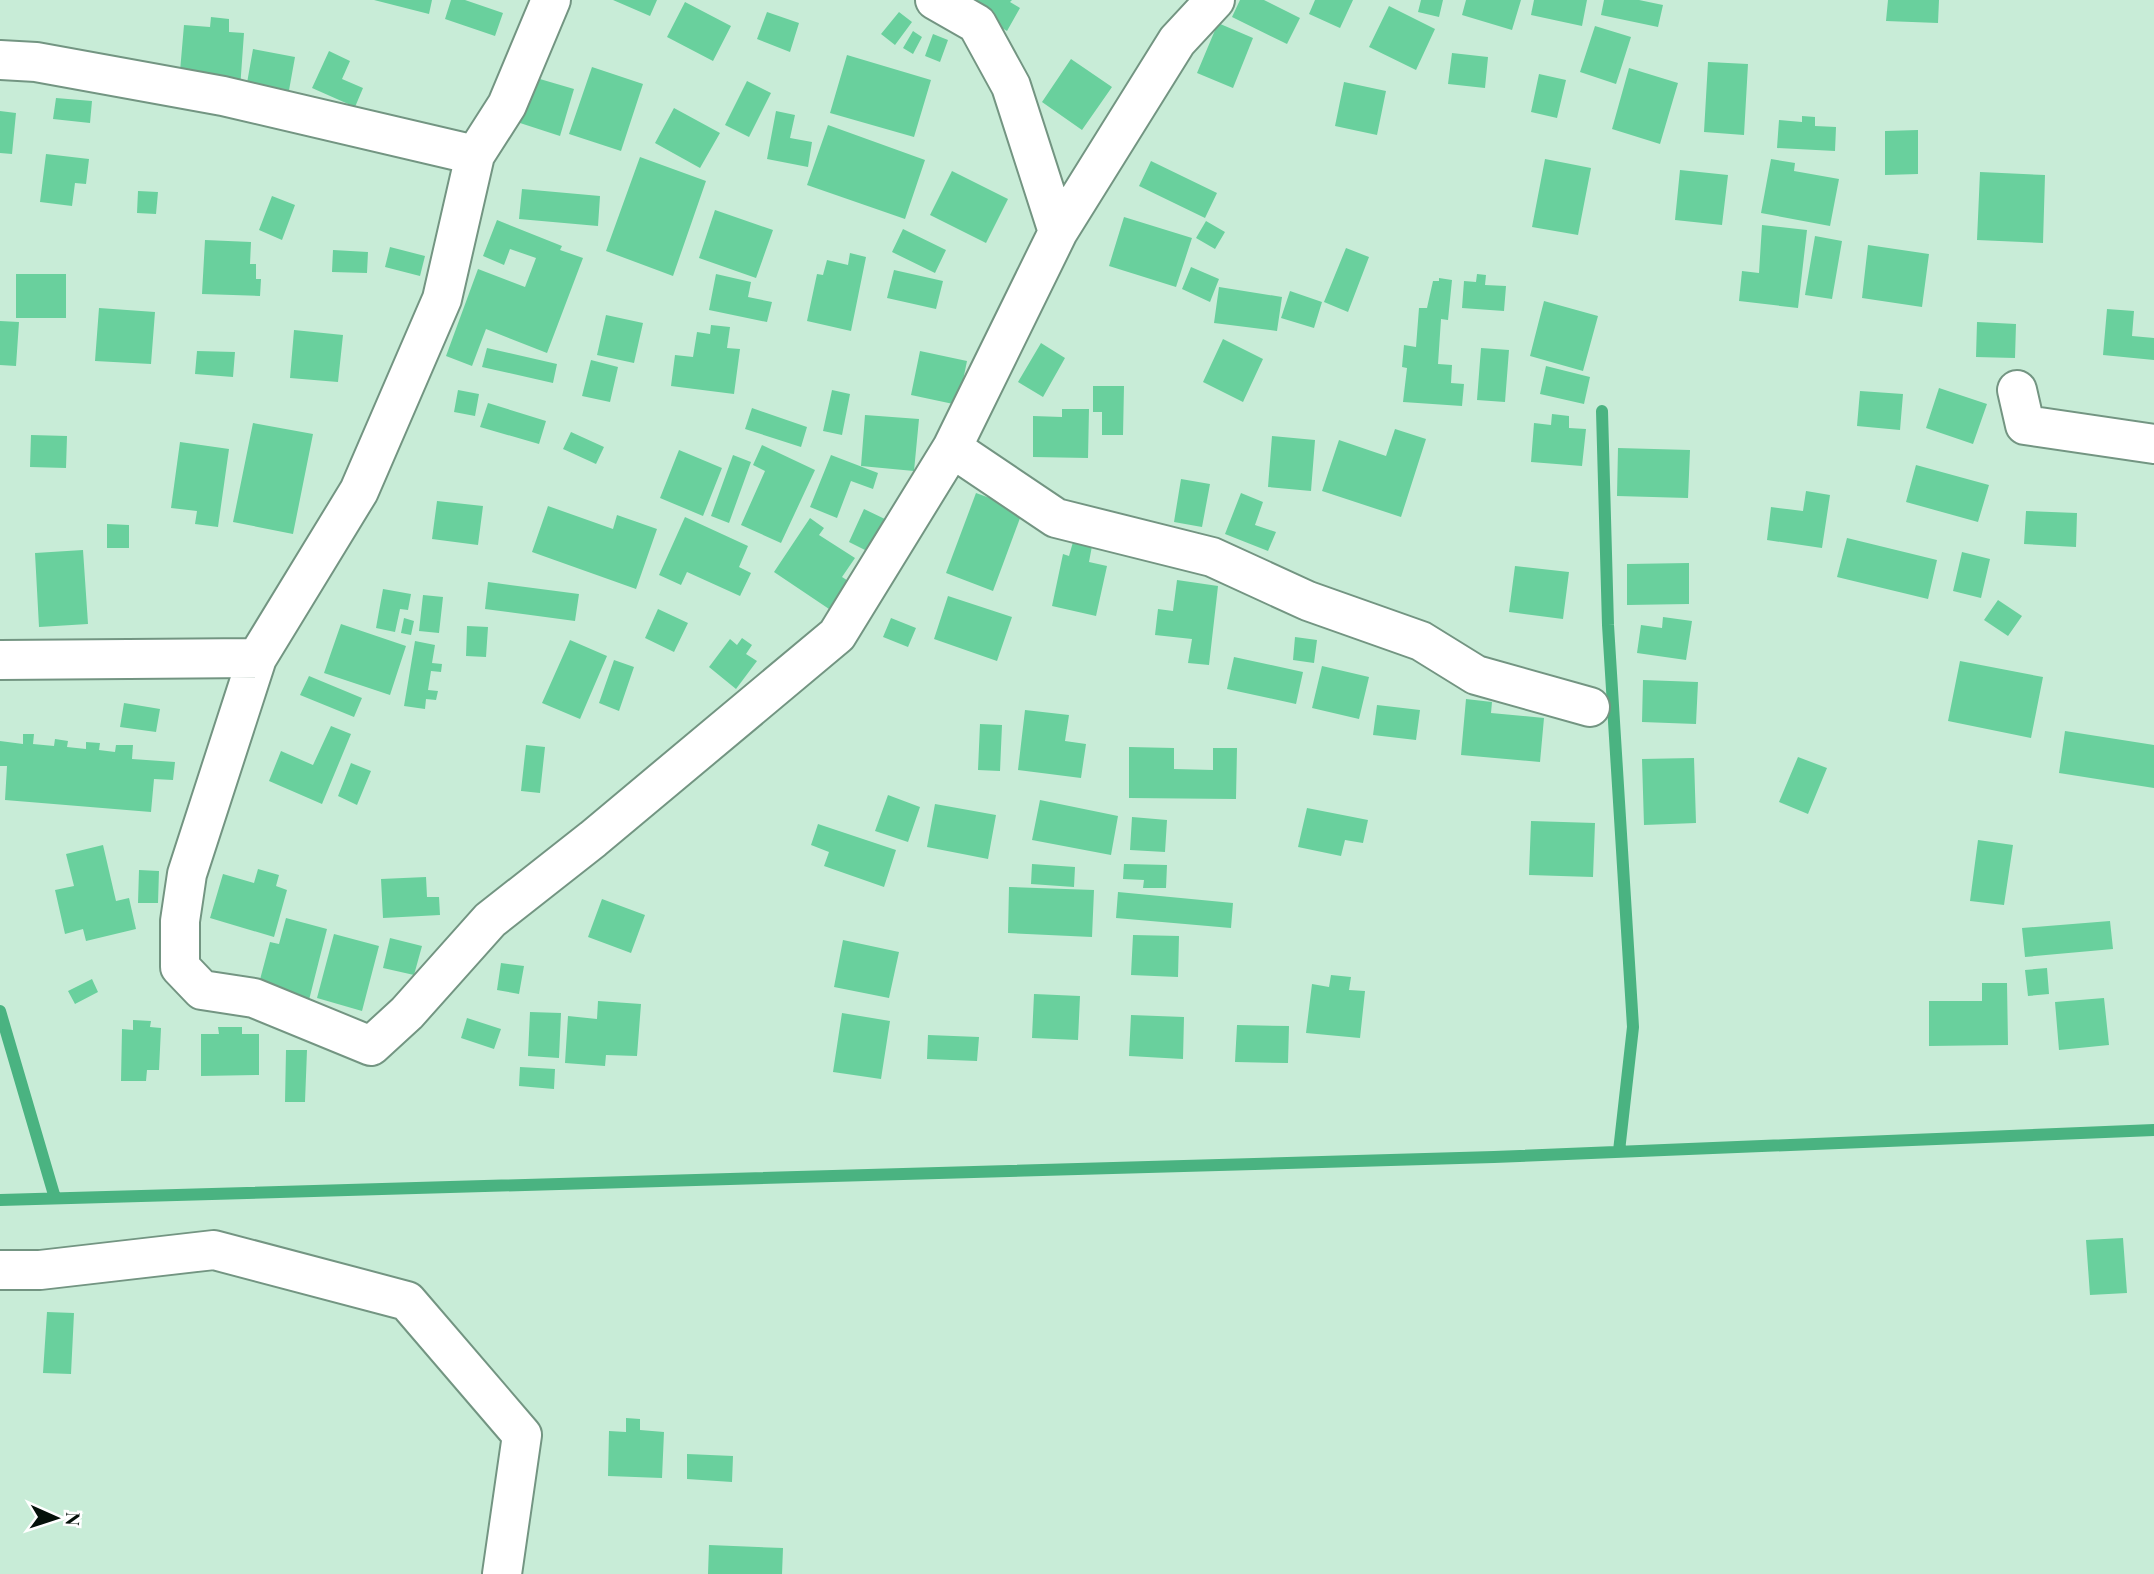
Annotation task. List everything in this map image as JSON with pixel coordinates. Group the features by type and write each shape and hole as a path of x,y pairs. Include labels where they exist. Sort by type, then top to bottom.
{"street":[{"path":"551,0 507,105 475,155 442,299 359,491 257,658 187,874 180,921 180,967 202,990 254,998 371,1046 407,1013 490,920 593,839 837,635 952,448 1058,232 1177,41 1215,0"},
{"path":"935,0 978,24 1005,76 1058,232"},
{"path":"0,60 36,62 223,96 475,155"},
{"path":"2017,390 2025,425 2154,444"},
{"path":"952,448 1056,518 1212,557 1308,601 1421,641 1476,675 1590,707"},
{"path":"0,660 257,658"},
{"path":"0,1270 40,1270 214,1250 407,1301 522,1435 502,1574"}],"building":[{"path":"374,0 432,0 429,14"},
{"path":"451,0 465,0 503,13 495,36 445,19"},
{"path":"613,0 657,0 650,16"},
{"path":"968,0 1012,0 1010,2 1020,8 1007,31 965,6"},
{"path":"1240,0 1264,0 1300,18 1287,44 1232,17"},
{"path":"1315,0 1353,0 1340,28 1309,14"},
{"path":"1421,0 1443,0 1439,17 1418,12"},
{"path":"1466,0 1521,0 1512,30 1462,15"},
{"path":"1534,0 1587,0 1582,26 1531,15"},
{"path":"1604,0 1639,0 1663,5 1658,27 1601,15"},
{"path":"1888,0 1939,0 1938,23 1886,21"},
{"path":"685,2 731,26 713,61 667,37"},
{"path":"1389,6 1435,29 1416,70 1369,47"},
{"path":"767,12 799,23 790,52 757,39"},
{"path":"899,12 912,22 895,45 881,34"},
{"path":"211,17 229,19 229,32 244,33 240,89 179,83 184,25 210,27"},
{"path":"1218,23 1253,38 1233,88 1197,73"},
{"path":"1595,26 1631,37 1616,84 1580,72"},
{"path":"913,31 922,37 913,54 903,48"},
{"path":"933,34 948,40 940,62 925,56"},
{"path":"253,49 295,57 286,107 244,100"},
{"path":"329,51 350,61 342,79 363,88 355,107 312,88"},
{"path":"1452,53 1488,57 1485,88 1448,84"},
{"path":"847,55 931,80 914,137 830,113"},
{"path":"1071,59 1112,87 1082,130 1042,102"},
{"path":"1708,62 1748,64 1744,135 1704,132"},
{"path":"592,67 643,84 621,151 569,134"},
{"path":"1629,68 1678,83 1660,144 1612,129"},
{"path":"1539,74 1566,80 1557,118 1531,112"},
{"path":"533,77 574,89 560,136 520,123"},
{"path":"747,81 771,93 749,137 725,125"},
{"path":"1344,82 1386,91 1377,135 1335,126"},
{"path":"56,98 92,101 90,123 53,119"},
{"path":"674,108 720,133 700,168 655,143"},
{"path":"0,111 16,113 12,154 0,153"},
{"path":"776,111 795,115 790,138 812,142 808,167 767,159"},
{"path":"1802,116 1815,117 1815,126 1836,127 1835,151 1777,148 1779,120 1802,122"},
{"path":"828,125 925,160 905,219 807,185"},
{"path":"1918,130 1918,174 1885,175 1885,131"},
{"path":"46,154 89,159 86,184 75,183 72,206 40,202"},
{"path":"640,157 706,181 673,276 606,251"},
{"path":"1545,159 1591,168 1578,235 1532,227"},
{"path":"1771,159 1795,163 1794,171 1839,179 1830,226 1761,213"},
{"path":"1151,161 1217,193 1205,218 1139,186"},
{"path":"1680,170 1728,175 1722,225 1675,220"},
{"path":"952,171 1008,199 986,243 930,215"},
{"path":"1980,172 2045,175 2043,243 1977,240"},
{"path":"522,189 600,196 598,226 519,219"},
{"path":"138,191 158,192 156,214 137,213"},
{"path":"272,196 295,205 282,240 259,230"},
{"path":"715,210 773,230 756,278 699,258"},
{"path":"1124,217 1192,238 1176,287 1109,266"},
{"path":"497,220 562,246 560,250 583,258 547,353 486,329 472,366 446,356 478,269 525,287 536,258 510,249 504,265 483,256"},
{"path":"1206,221 1225,232 1215,249 1196,238"},
{"path":"1762,225 1807,230 1798,308 1739,301 1742,271 1759,273"},
{"path":"903,229 946,250 935,273 892,252"},
{"path":"1815,236 1842,241 1832,299 1805,295"},
{"path":"205,240 251,242 250,264 256,264 256,279 261,279 260,296 202,294"},
{"path":"1868,245 1929,254 1922,307 1862,298"},
{"path":"390,247 425,256 420,276 385,267"},
{"path":"1346,248 1369,257 1348,312 1324,302"},
{"path":"333,250 368,252 367,273 332,272"},
{"path":"850,253 866,257 851,331 807,321 817,274 823,275 827,260 848,265"},
{"path":"1191,267 1219,279 1210,302 1182,289"},
{"path":"894,270 943,281 936,309 887,298"},
{"path":"16,274 66,274 66,318 16,318"},
{"path":"716,274 751,282 748,297 772,302 767,322 709,310"},
{"path":"1477,274 1486,275 1485,285 1506,286 1504,311 1462,308 1464,281 1476,282"},
{"path":"1439,278 1452,280 1448,320 1441,319 1438,364 1452,365 1451,383 1464,384 1462,406 1403,402 1407,368 1402,367 1404,345 1416,347 1419,308 1427,308 1433,281 1439,281"},
{"path":"1219,287 1282,297 1277,331 1214,323"},
{"path":"1290,291 1322,302 1314,328 1281,318"},
{"path":"1544,301 1598,316 1583,371 1530,356"},
{"path":"99,308 155,312 151,364 95,361"},
{"path":"2107,309 2134,311 2132,336 2154,338 2154,360 2103,355"},
{"path":"606,315 643,323 634,363 597,355"},
{"path":"0,321 19,322 16,366 0,365"},
{"path":"1977,322 2016,324 2015,358 1976,357"},
{"path":"711,325 730,327 727,348 740,349 734,394 671,386 675,355 693,357 697,332 710,334"},
{"path":"294,330 343,335 338,382 290,378"},
{"path":"1223,339 1263,359 1243,402 1203,382"},
{"path":"1041,343 1065,358 1043,397 1018,382"},
{"path":"487,348 557,364 553,383 482,367"},
{"path":"1481,348 1509,350 1505,402 1477,400"},
{"path":"197,351 235,352 233,377 195,374"},
{"path":"920,351 967,361 958,405 911,395"},
{"path":"591,360 618,367 610,402 582,396"},
{"path":"1546,366 1590,377 1584,404 1540,394"},
{"path":"1093,386 1124,386 1123,435 1102,435 1102,412 1093,412"},
{"path":"1939,388 1987,404 1973,444 1926,428"},
{"path":"458,390 479,394 475,416 454,412"},
{"path":"832,390 850,394 842,435 823,431"},
{"path":"1860,391 1903,394 1900,430 1857,426"},
{"path":"488,403 546,421 539,444 480,427"},
{"path":"752,408 807,427 801,447 745,429"},
{"path":"1062,409 1089,409 1088,458 1033,457 1033,416 1062,417"},
{"path":"1552,414 1569,416 1569,428 1586,429 1582,466 1531,462 1534,423 1551,425"},
{"path":"865,415 919,419 914,471 861,466"},
{"path":"253,423 313,434 293,534 233,522"},
{"path":"1395,429 1426,439 1401,517 1322,491 1339,440 1386,456"},
{"path":"571,432 604,447 596,464 563,449"},
{"path":"31,435 67,436 66,468 30,467"},
{"path":"1272,436 1315,440 1311,491 1268,487"},
{"path":"180,442 229,449 218,527 195,524 197,511 171,508"},
{"path":"762,445 815,470 781,543 741,525 765,471 753,465"},
{"path":"1618,448 1690,450 1688,498 1617,496"},
{"path":"679,450 722,468 703,516 660,498"},
{"path":"733,455 751,462 729,523 711,516"},
{"path":"831,455 878,473 873,489 851,481 837,518 810,507"},
{"path":"1916,465 1989,485 1978,522 1906,502"},
{"path":"1181,479 1210,484 1202,527 1174,522"},
{"path":"1806,491 1830,495 1822,548 1767,540 1771,507 1803,511"},
{"path":"976,493 1023,510 993,591 946,573"},
{"path":"1241,493 1263,502 1255,525 1276,532 1268,551 1225,534"},
{"path":"437,501 483,506 478,545 432,539"},
{"path":"548,506 613,529 617,515 657,529 636,589 532,552"},
{"path":"864,509 889,521 873,554 849,542"},
{"path":"2026,511 2077,513 2076,547 2024,544"},
{"path":"685,517 748,546 739,567 751,573 740,596 687,572 681,585 659,575"},
{"path":"810,518 824,528 819,535 855,558 842,577 853,584 835,613 774,572"},
{"path":"107,524 129,525 129,548 107,548"},
{"path":"1847,538 1937,560 1928,599 1837,577"},
{"path":"1073,542 1092,546 1089,562 1107,566 1096,616 1052,606 1063,554 1069,556"},
{"path":"83,550 88,624 39,627 35,553"},
{"path":"1962,552 1990,559 1981,598 1953,591"},
{"path":"1689,563 1689,604 1627,605 1627,564"},
{"path":"1515,566 1569,572 1563,619 1509,612"},
{"path":"1177,580 1218,586 1209,665 1188,663 1192,639 1155,635 1158,609 1173,611"},
{"path":"488,582 579,594 575,621 485,609"},
{"path":"383,589 411,594 408,610 400,609 395,632 376,628"},
{"path":"423,595 443,597 439,633 419,631"},
{"path":"948,596 1012,617 997,661 934,639"},
{"path":"1998,600 2022,616 2008,636 1984,620"},
{"path":"658,609 688,623 674,652 645,638"},
{"path":"1663,617 1692,621 1686,660 1637,653 1641,625 1662,628"},
{"path":"404,618 414,621 411,635 401,633"},
{"path":"891,618 916,628 908,647 883,637"},
{"path":"341,624 406,646 390,695 324,673"},
{"path":"467,626 488,627 486,657 466,656"},
{"path":"1295,637 1317,640 1314,663 1293,660"},
{"path":"742,638 752,645 746,654 757,661 736,689 709,667 730,639 737,645"},
{"path":"570,640 607,656 580,719 542,703"},
{"path":"415,641 435,645 432,663 442,664 441,672 431,671 428,690 438,691 436,700 426,699 425,709 404,706"},
{"path":"1234,657 1303,672 1296,704 1227,689"},
{"path":"614,660 634,667 619,711 599,703"},
{"path":"1960,661 2043,677 2031,738 1948,721"},
{"path":"1322,666 1369,677 1359,719 1312,708"},
{"path":"309,676 362,698 354,717 300,695"},
{"path":"1643,680 1698,682 1696,724 1642,722"},
{"path":"1466,699 1492,702 1491,713 1544,718 1540,762 1461,755"},
{"path":"124,703 160,709 156,732 120,727"},
{"path":"1377,705 1420,710 1416,740 1373,735"},
{"path":"1025,710 1069,715 1065,741 1086,744 1081,778 1018,770"},
{"path":"980,724 1002,725 1000,771 978,770"},
{"path":"331,726 351,734 322,804 269,781 281,751 313,765"},
{"path":"2065,731 2154,745 2154,788 2059,773"},
{"path":"23,734 34,734 33,744 54,746 55,739 68,741 67,747 86,749 86,742 100,743 99,750 115,752 116,745 133,745 132,759 175,762 173,780 154,779 151,812 5,800 7,766 0,766 0,741 23,744"},
{"path":"526,745 545,747 540,793 521,791"},
{"path":"1129,747 1174,748 1174,769 1213,770 1213,748 1237,748 1236,799 1129,798"},
{"path":"1798,757 1827,768 1808,814 1779,802"},
{"path":"1694,758 1696,823 1644,825 1642,759"},
{"path":"351,763 371,771 357,805 338,796"},
{"path":"888,795 920,807 908,842 875,831"},
{"path":"1040,800 1118,816 1111,855 1032,840"},
{"path":"935,804 996,815 988,859 927,847"},
{"path":"1307,808 1368,820 1363,843 1345,840 1341,856 1298,847"},
{"path":"1132,817 1167,820 1165,852 1130,850"},
{"path":"1531,821 1595,823 1593,877 1529,875"},
{"path":"818,824 896,850 884,887 824,866 829,852 811,845"},
{"path":"1978,840 2013,845 2004,905 1970,901"},
{"path":"103,845 116,901 129,898 136,929 86,941 83,929 65,934 55,890 74,886 66,854"},
{"path":"1032,864 1075,867 1074,887 1031,884"},
{"path":"1124,864 1167,865 1166,888 1143,888 1144,880 1123,879"},
{"path":"258,869 279,875 276,886 287,890 274,937 210,918 223,874 254,883"},
{"path":"139,870 159,871 158,903 138,903"},
{"path":"426,877 427,897 439,897 440,915 383,918 381,879"},
{"path":"1009,887 1094,890 1092,937 1008,933"},
{"path":"1118,892 1233,903 1231,928 1116,918"},
{"path":"602,899 645,915 631,953 588,937"},
{"path":"286,918 327,929 309,1000 258,987 270,942 279,944"},
{"path":"2110,921 2113,949 2025,957 2022,928"},
{"path":"334,934 379,946 362,1011 317,998"},
{"path":"1133,935 1179,936 1178,977 1131,975"},
{"path":"390,938 422,946 414,975 383,968"},
{"path":"843,940 899,952 889,998 834,987"},
{"path":"501,963 524,966 519,994 497,990"},
{"path":"2047,968 2049,994 2028,996 2025,970"},
{"path":"1331,975 1351,977 1349,990 1365,991 1360,1038 1306,1033 1312,984 1329,987"},
{"path":"92,979 98,992 75,1004 68,991"},
{"path":"1982,983 2007,983 2008,1045 1929,1046 1929,1001 1982,1001"},
{"path":"1034,994 1080,996 1078,1040 1032,1038"},
{"path":"2104,998 2109,1045 2059,1050 2055,1002"},
{"path":"598,1001 641,1004 637,1056 606,1055 605,1066 565,1063 568,1016 597,1019"},
{"path":"530,1012 561,1013 559,1058 528,1056"},
{"path":"842,1013 890,1021 881,1079 833,1072"},
{"path":"1131,1015 1184,1017 1183,1059 1129,1056"},
{"path":"467,1018 501,1029 494,1049 461,1038"},
{"path":"133,1020 151,1021 150,1027 161,1028 159,1070 147,1070 146,1081 121,1081 122,1029 133,1030"},
{"path":"1237,1025 1289,1026 1288,1063 1235,1062"},
{"path":"218,1027 242,1027 242,1034 259,1034 259,1075 201,1076 201,1034 219,1034"},
{"path":"928,1035 979,1037 977,1061 927,1059"},
{"path":"286,1050 307,1050 305,1102 285,1102"},
{"path":"520,1067 555,1069 554,1089 519,1086"},
{"path":"2123,1238 2127,1293 2090,1295 2086,1240"},
{"path":"47,1312 74,1313 71,1374 43,1373"},
{"path":"626,1418 640,1419 640,1430 664,1432 662,1478 608,1476 609,1431 626,1432"},
{"path":"687,1454 733,1456 732,1482 687,1479"},
{"path":"709,1545 783,1548 782,1574 708,1574"}],"waterway":[{"path":"1602,411 1608,625 1633,1027 1619,1151"},
{"path":"0,1011 55,1198"},
{"path":"0,1200 1494,1157 2154,1130"}]}
